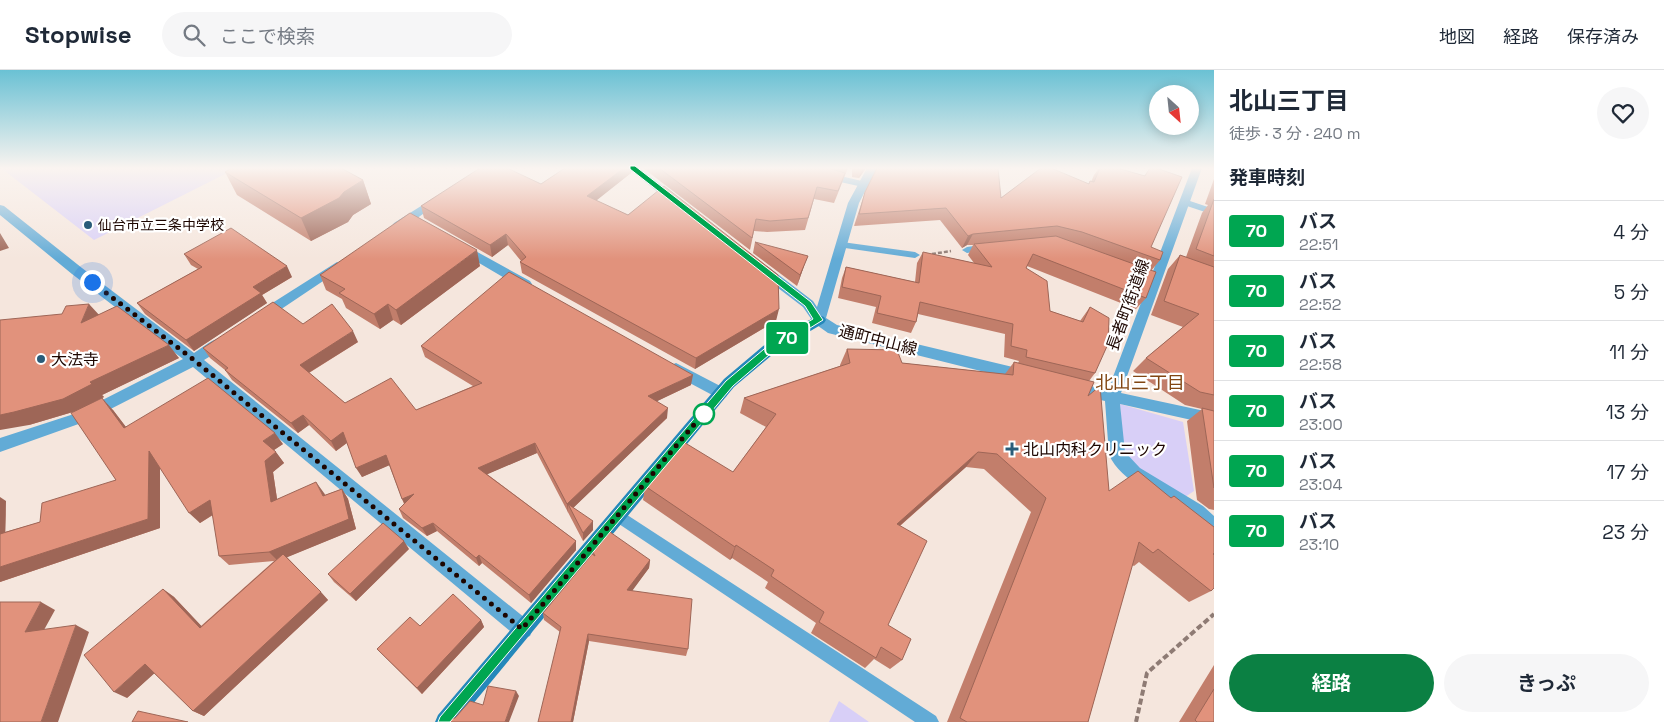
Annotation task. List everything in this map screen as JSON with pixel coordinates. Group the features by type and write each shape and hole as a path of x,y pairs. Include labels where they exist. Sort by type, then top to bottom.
{"street":[{"path":"385,234 439,198"},
{"path":"672,198 686,209"},
{"path":"819,320 828,296 855,198"},
{"name":"長者町街道線","path":"1185,198 1167,262 1151,279 1112,398 1117,456 1134,473 1197,511 1214,528"},
{"path":"0,209 77,271 194,360 522,629"},
{"path":"410,218 426,228"},
{"path":"452,242 538,291"},
{"path":"248,325 344,261"},
{"path":"754,263 808,304 819,320"},
{"name":"通町中山線","path":"445,722 729,383 773,346 819,320 833,329 1035,379"},
{"path":"0,444 82,417 194,360 233,335"},
{"path":"668,364 721,393"},
{"path":"1055,384 1214,420"}],"lane":[{"path":"1184,202 1214,212"},
{"path":"842,245 915,256"},
{"path":"967,250 1003,246"},
{"path":"618,515 930,722"}],"path":[{"path":"915,256 967,250"},
{"path":"1136,722 1147,673 1214,614"}],"shaded area":[{"path":"40,198 177,198 94,240"},
{"path":"1120,404 1183,422 1194,491 1185,497 1139,471 1124,456"},
{"path":"839,701 869,722 829,722"}],"building":[{"path":"269,198 338,198 301,218"},
{"path":"433,198 592,198 628,215 649,198 680,198 778,275 779,309 696,358 520,262 526,257 506,234 490,245 421,206"},
{"path":"699,198 814,198 808,218 770,221 756,219 752,238"},
{"path":"863,198 1173,198 1151,247 1163,252 1160,260 1082,232 1057,226 968,236 946,208 859,214"},
{"path":"1214,199 1214,256 1196,249"},
{"path":"410,213 477,250 396,310 388,304 374,314 339,293 345,289 320,275"},
{"path":"231,228 287,266 253,287 261,293 186,340 137,303 202,267 184,254"},
{"path":"1056,236 1156,272 1146,298 1033,254 1026,268 1047,281 1050,311 1083,322 1090,307 1109,318 1108,344 1095,373 1026,357 1027,350 1011,346 1013,324 920,302 916,322 877,313 881,296 842,287 846,267 919,283 923,252 992,267 974,244"},
{"path":"755,242 808,256 800,275"},
{"path":"1180,255 1214,267 1214,395 1200,392 1146,358 1199,314 1164,301"},
{"path":"509,272 693,375 648,396 668,408 567,504 535,443 478,468 576,541 529,595 479,555 476,558 433,523 422,528 399,509 414,494 402,499 386,455 356,468 343,432 331,441 303,415 291,423 225,370 228,368 203,348 273,302 303,324 332,304 353,331 300,365 345,403 391,378 416,410 482,383 421,346"},
{"path":"89,304 81,323 117,306 169,345 90,382 92,384 63,399 0,415 0,320 62,314 66,306"},
{"path":"847,349 897,350 902,363 1013,375 1014,362 1094,382 1088,396 1100,386 1109,491 1138,471 1171,498 1174,496 1214,527 1214,588 1211,591 1158,549 1153,553 1139,542 1088,722 967,722 960,718 1046,498 997,454 978,452 897,524 927,541 888,625 911,639 902,660 881,647 876,658 819,622 824,612 771,576 774,570 736,545 735,547 645,486 682,441 733,472 776,414 744,398 850,363"},
{"path":"208,378 275,433 263,441 276,452 265,461 271,502 316,482 323,496 342,489 349,519 269,552 219,556 210,500 189,513 149,451 148,519 0,567 0,534 40,522 42,503 116,480 71,413 102,398 124,428"},
{"path":"1202,408 1214,411 1214,488"},
{"path":"568,504 593,521 583,533"},
{"path":"383,523 404,541 350,594 328,574"},
{"path":"610,532 650,560 627,590 692,599 688,649 588,634 571,722 538,722 561,627 543,613 592,554 595,556 593,552"},
{"path":"283,554 321,592 193,711 145,664 114,692 84,655 163,589 200,628"},
{"path":"453,594 481,620 417,688 377,649 410,617 420,626"},
{"path":"0,602 41,602 25,632 76,625 41,722 0,722"},
{"path":"488,686 516,691 505,722 450,722 470,701 483,705"},
{"path":"1214,689 1214,722 1197,722 1195,720"},
{"path":"138,711 188,722 132,722"}],"bus line":[{"name":"70","path":"445,722 729,383 773,346 819,320 808,304 672,198"}],"place":[{"name":"仙台市立三条中学校","path":"88,225"},
{"name":"大法寺","path":"41,359"},
{"name":"北山内科クリニック","path":"1012,449"}],"district":[{"name":"北山三丁目","path":"1140,382"}],"route":[{"path":"92,282 194,360 522,629 708,408 704,414"}]}
